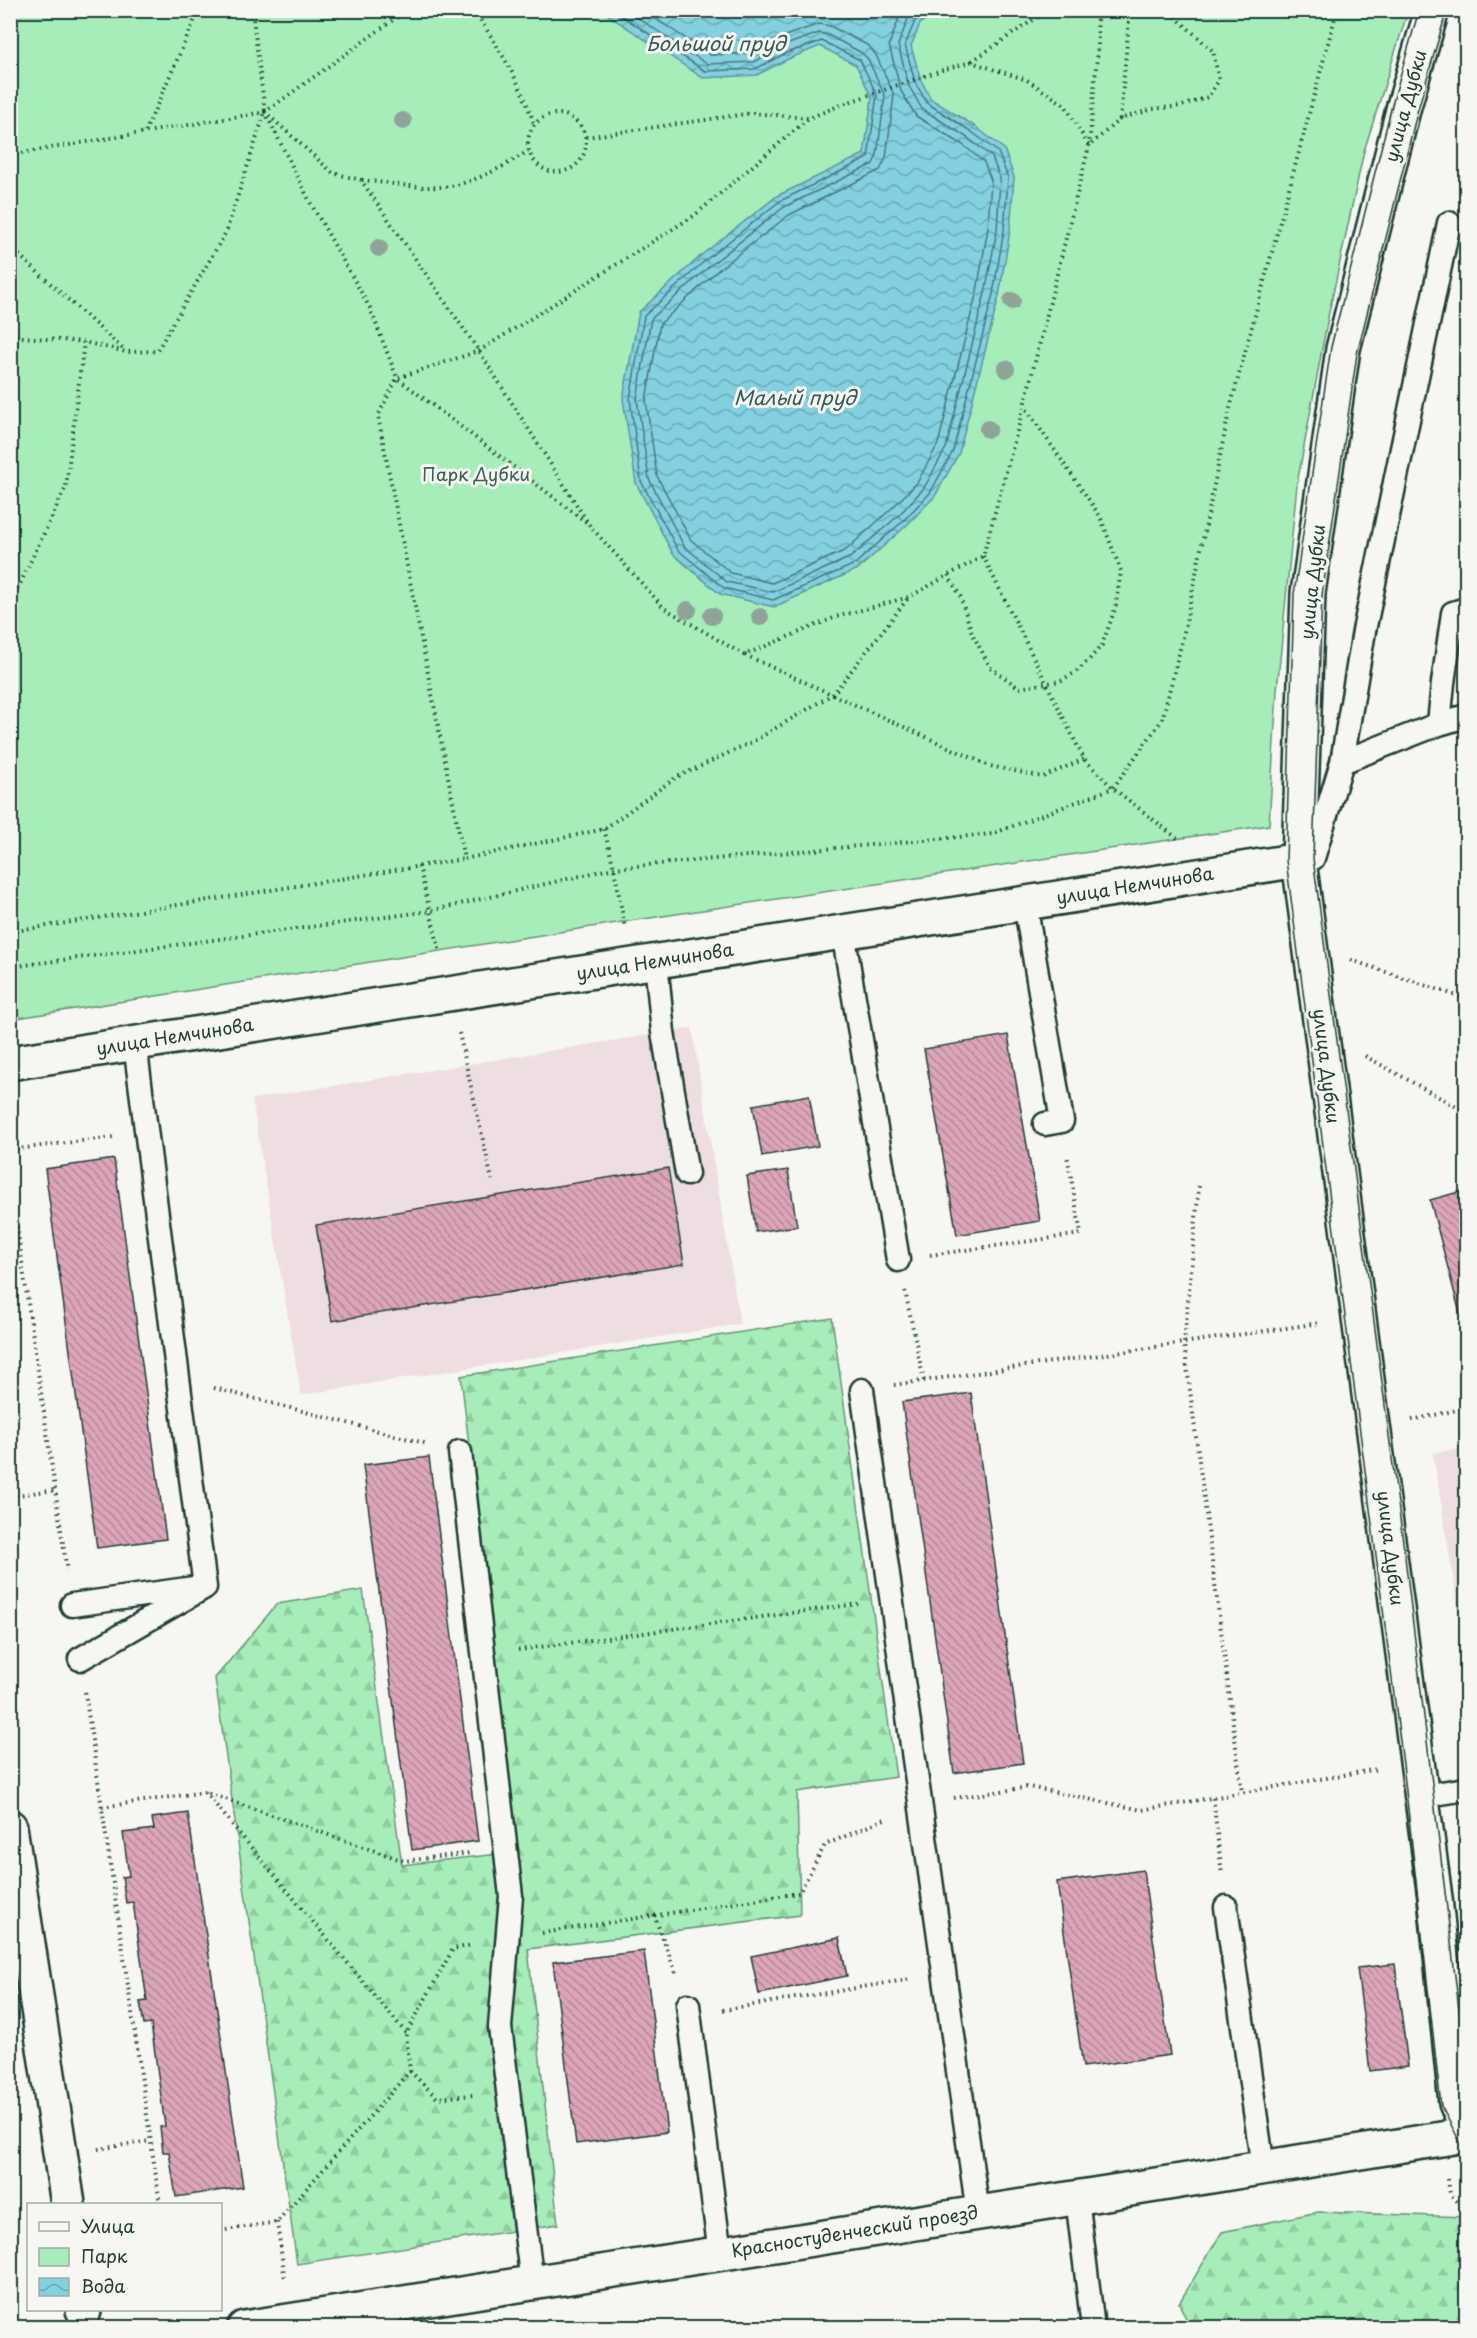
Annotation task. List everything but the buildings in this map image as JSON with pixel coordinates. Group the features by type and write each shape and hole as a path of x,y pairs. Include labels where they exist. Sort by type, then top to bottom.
{"street":[{"name":"улица Дубки","path":"1432,10 1404,106 1343,349 1308,593 1299,860 1435,1898 1456,2103 1467,2127"},
{"name":"улица Немчинова","path":"10,1064 1299,860"},
{"path":"11,1837 68,2203"},
{"name":"Красностуденческий проезд","path":"244,2328 1467,2135"}],"lane":[{"path":"1299,860 1313,858 1342,762 1364,631 1449,223"},
{"path":"1439,724 1453,613 1467,609"},
{"path":"1342,762 1439,724 1467,716"},
{"path":"1025,903 1053,1123"},
{"path":"843,932 898,1260"},
{"path":"644,963 663,1032 687,1174"},
{"path":"135,1044 205,1587"},
{"path":"862,1390 978,2213"},
{"path":"460,1452 507,1848 511,1896 500,2027 532,2283"},
{"path":"72,1605 205,1587"},
{"path":"80,1659 205,1587"},
{"path":"1422,1796 1467,1789"},
{"path":"1226,1907 1263,2168"},
{"path":"689,2010 720,2253"},
{"path":"1077,2198 1093,2328"}],"path":[{"path":"145,132 199,10"},
{"path":"252,10 265,112 310,202 370,308 398,378 590,526"},
{"path":"10,155 265,112 406,10"},
{"path":"474,10 525,96 534,124"},
{"path":"464,859 378,416 398,378 479,351 695,215 809,118 846,103 971,62 1048,10"},
{"path":"1097,10 1098,46 1089,146 1024,406 983,556 1084,759 1113,788 1221,872"},
{"path":"1120,118 1131,10"},
{"path":"1089,146 1120,118 1182,106 1208,97 1219,80 1213,51 1168,10"},
{"path":"10,967 430,911 614,868 992,834 1113,788 1162,720 1183,637 1229,412 1337,10"},
{"path":"971,62 1027,80 1065,105 1089,146"},
{"path":"265,112 333,173 361,180 415,186 455,185 507,165 528,151"},
{"path":"10,336 84,342 126,352 156,351 226,232 265,112"},
{"path":"558,113 570,116 580,125 586,137 586,150 581,162 570,170 557,173 544,170 534,162 528,151 528,137 534,124 545,116 558,113"},
{"path":"586,137 753,113 809,118"},
{"path":"361,180 479,351 590,526 664,608 744,655 990,766 1042,777 1084,759"},
{"path":"10,247 126,352"},
{"path":"10,605 66,486 84,342"},
{"path":"948,575 960,596 972,633 990,666 1019,688 1060,681 1076,672 1102,645 1115,609 1121,571 1100,516 1024,406"},
{"path":"744,655 836,617 909,597 983,556"},
{"path":"10,932 464,859 604,829 675,778 754,741 833,694 909,597"},
{"path":"604,829 644,963"},
{"path":"419,866 440,952"},
{"path":"1311,946 1467,999"},
{"path":"459,1032 492,1180"},
{"path":"1322,1032 1467,1112"},
{"path":"924,1381 898,1260 1081,1234 1053,1123"},
{"path":"10,1150 146,1133"},
{"path":"1199,1186 1184,1344 1242,1793"},
{"path":"862,1390 1359,1317"},
{"path":"178,1379 460,1452"},
{"path":"1374,1427 1467,1408"},
{"path":"10,1496 56,1490"},
{"path":"484,1655 892,1599"},
{"path":"205,1792 406,2034 410,2071 437,2098 508,2093"},
{"path":"102,1808 205,1792 404,1861 507,1848"},
{"path":"1213,1798 1226,1907"},
{"path":"654,1915 689,2010 944,1973"},
{"path":"406,2034 453,1949 508,1938"},
{"path":"222,2231 277,2222 410,2071"},
{"path":"60,2154 150,2141"},
{"path":"277,2222 285,2280"}],"shaded area":[{"path":"692,1028 740,1324 301,1395 252,1099"},
{"path":"1466,1448 1466,1657 1433,1453"}],"green space":[{"name":"Парк Дубки","path":"11,11 1408,11 1364,151 1328,317 1297,484 1277,690 1269,825 623,922 11,1019"},
{"path":"832,1318 896,1777 797,1792 800,1915 528,1949 558,2224 297,2264 215,1678 277,1604 363,1590 402,1865 516,1852 461,1376"},
{"path":"1318,2212 1466,2217 1466,2327 1403,2327 1381,2319 1357,2328 1190,2327 1179,2303 1222,2232"}],"water":[{"name":"Малый пруд","path":"602,11 935,11 920,24 911,46 921,80 931,99 976,127 1004,149 1014,177 1010,231 999,296 959,453 935,496 858,569 774,607 720,594 673,554 636,483 623,399 639,312 704,253 777,196 864,154 872,98 856,65 820,46 757,75 703,78"}],"tram line":[{"path":"1419,10 1392,105 1331,347 1294,594 1286,860 1403,1764 1441,2106 1466,2153"},
{"path":"1447,10 1418,109 1357,354 1322,595 1313,858 1405,1557 1466,2068"}],"water label":[{"name":"Большой пруд","path":"716,44"}]}
